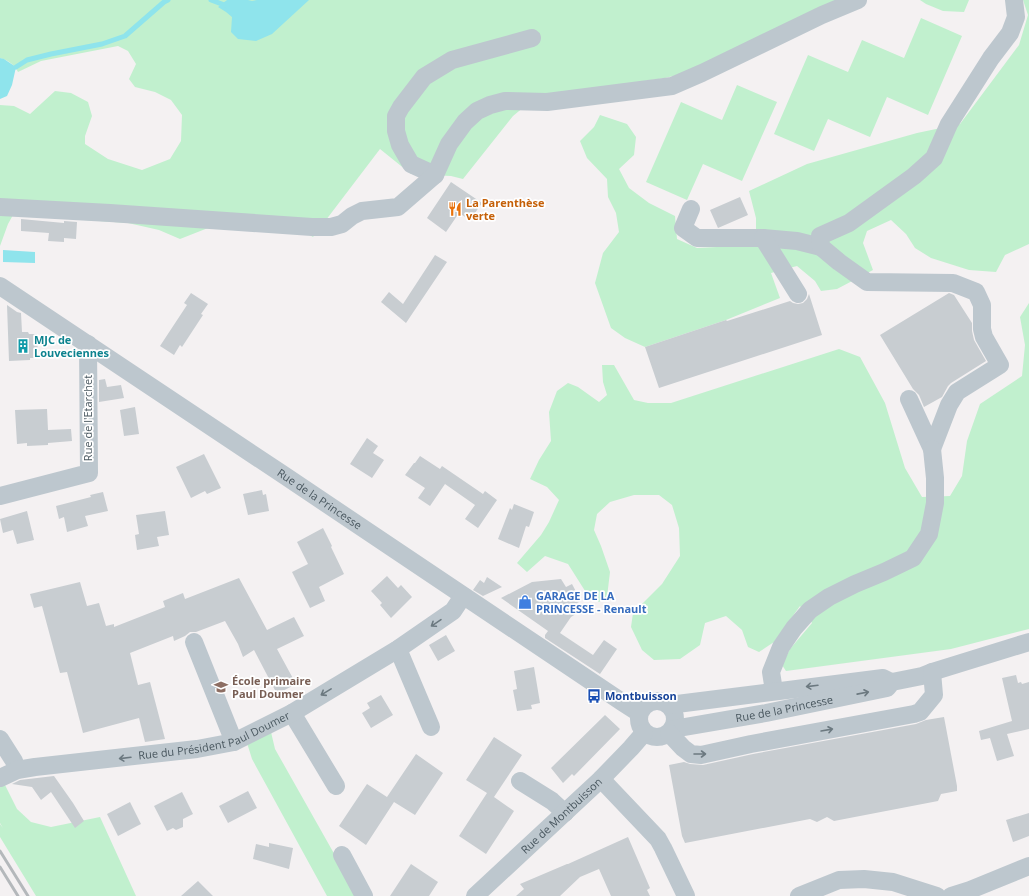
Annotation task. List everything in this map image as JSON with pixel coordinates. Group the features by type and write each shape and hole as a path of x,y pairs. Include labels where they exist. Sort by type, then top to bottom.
{"street":[{"path":"0,207 331,227 342,224 352,216 362,211 398,207 435,176 449,144 465,122 477,111 490,105 505,101 547,102 672,86 822,15 858,0"},
{"path":"821,247 820,236 849,223 914,176 934,158 949,124 991,58 1010,33 1016,18 1014,0"},
{"path":"435,176 411,164 400,145 396,131 396,116 401,107 424,77 452,60 532,38"},
{"path":"691,209 683,228 697,238 763,238 797,241 821,247 867,282 953,283 976,292 982,305 982,329 984,337 1000,365 957,392 949,405 932,449"},
{"path":"763,238 798,294"},
{"name":"Rue de la Princesse","path":"0,286 639,713"},
{"name":"Rue de l'Etarchet","path":"0,496 89,473 88,344"},
{"path":"774,691 771,672 782,647 794,628 810,610 828,597 913,558 929,534 935,503 935,478 932,449 909,398"},
{"name":"Rue du Président Paul Doumer","path":"0,778 17,770 35,767 197,749 234,742 292,713 398,649 453,611 463,596"},
{"path":"194,642 234,742"},
{"name":"Rue de la Princesse","path":"669,705 882,678 892,682 922,676 1029,642"},
{"path":"398,649 431,728"},
{"path":"671,731 683,748 691,754 702,755 752,744 914,714 920,712 934,695 932,672"},
{"name":"Rue de la Princesse","path":"671,731 886,688 892,682"},
{"path":"736,697 738,717"},
{"path":"658,700 669,705 673,709 676,719 671,731 665,736 654,737 644,733 639,724 638,718 642,707 647,703 658,700"},
{"path":"292,713 336,786"},
{"name":"Rue de Montbuisson","path":"475,896 601,779 644,733"},
{"path":"0,739 14,761 17,770"},
{"path":"601,779 658,839 686,896"},
{"path":"520,781 552,801 565,813"},
{"path":"342,855 364,896"},
{"path":"951,896 970,890 1029,866"},
{"path":"799,896 839,880 864,879 893,882 937,896"}],"green space":[{"path":"0,0 851,0 702,69 665,78 536,97 513,116 463,179 451,176 411,174 380,149 313,237 296,227 208,228 180,239 159,230 128,223 13,215 0,246 0,105 14,106 30,114 55,91 71,93 88,102 92,116 85,136 85,144 108,159 142,170 170,159 181,141 182,115 171,100 155,92 135,87 129,79 136,64 128,51 118,46 41,61 18,72 11,63 0,58"},
{"path":"920,0 969,0 964,12 943,11"},
{"path":"1023,0 1029,0 1029,244 1005,255 996,272 969,270 931,258 915,248 906,234 891,220 867,231 863,243 873,270 837,289 821,291 815,281 797,266 771,273 780,298 726,320 645,347 625,338 611,328 595,283 603,253 619,232 616,213 608,197 607,179 587,158 580,141 594,127 600,115 627,124 636,137 634,155 619,169 629,188 649,203 675,216 677,239 697,248 756,245 756,218 749,191 807,164 917,133 960,124 1019,45 1028,15"},
{"path":"921,18 962,36 928,115 887,97 870,137 828,119 814,151 774,134 808,55 848,72 862,40 904,58"},
{"path":"737,85 777,102 742,181 703,164 687,200 646,182 681,102 722,120"},
{"path":"1029,303 1029,629 951,649 786,671 782,665 790,649 812,623 800,606 774,642 759,652 748,647 742,630 726,616 705,623 700,645 680,659 654,660 642,650 631,627 633,613 662,584 680,556 679,528 672,505 659,495 634,495 610,502 597,514 594,530 610,572 607,597 599,602 587,594 568,564 545,556 527,572 517,563 541,535 559,500 547,487 530,479 539,460 551,441 549,412 557,391 568,383 578,387 599,402 607,395 603,382 602,365 614,365 634,400 648,403 671,403 839,349 860,357 885,403 905,468 922,497 950,496 962,476 967,441 980,404 1022,376 1025,345 1020,317"},
{"path":"271,732 275,749 358,896 327,896 252,759 247,743"},
{"path":"4,783 17,809 31,822 51,827 100,817 136,896 36,896 0,837 0,824 3,828 0,823 0,785"}],"water":[{"path":"227,0 309,0 272,34 256,41 238,39 231,32 232,17 218,7"},
{"path":"0,58 16,67 12,85 7,96 0,99"},
{"path":"3,250 35,252 35,263 3,262"}],"building":[{"name":"La Parenthèse verte","path":"451,182 482,203 470,220 459,213 446,232 427,218"},
{"path":"740,197 748,215 718,228 710,210"},
{"path":"21,219 64,223 64,221 77,222 76,239 64,238 64,242 48,241 49,233 21,231"},
{"path":"435,255 447,262 406,323 381,302 389,292 403,304"},
{"path":"191,293 208,304 201,314 203,315 182,347 180,345 174,355 160,346 187,305 184,303"},
{"path":"949,293 954,295 972,323 974,340 986,361 951,383 942,397 924,407 919,395 913,389 880,335"},
{"path":"809,294 822,335 659,388 645,347 726,320 727,321 790,301 798,304 803,303"},
{"name":"MJC de Louveciennes","path":"7,305 21,313 22,332 37,334 38,358 9,361"},
{"path":"105,379 107,387 121,385 124,398 99,402 99,380"},
{"path":"135,407 139,434 124,436 120,410"},
{"path":"47,409 48,430 71,429 72,441 48,443 48,445 27,446 27,443 17,444 15,410"},
{"path":"367,438 378,446 373,453 384,460 372,478 350,464"},
{"path":"204,454 221,488 207,494 205,491 191,498 176,467"},
{"path":"420,456 440,469 442,466 483,494 485,491 497,500 478,528 465,519 475,505 445,484 430,506 418,498 425,488 405,475"},
{"path":"262,490 263,495 266,494 269,511 248,515 243,494"},
{"path":"103,492 108,511 85,516 88,526 67,532 64,517 59,519 56,506 91,497 90,495"},
{"path":"514,504 534,512 529,527 526,526 519,548 498,539 510,508 512,510"},
{"path":"27,511 34,540 17,544 13,530 3,533 0,519"},
{"path":"165,511 169,535 157,537 159,546 137,550 135,535 139,534 136,515"},
{"path":"323,528 344,574 319,587 325,601 310,608 292,572 308,564 297,542"},
{"path":"387,576 398,588 401,585 412,597 391,618 380,605 382,603 371,591"},
{"path":"487,577 502,587 483,596 473,590 480,580 484,583"},
{"path":"239,578 267,630 294,617 304,636 277,649 296,684 277,694 254,650 243,657 238,644 225,621 196,632 190,632 174,641 173,636 130,653 138,685 150,682 165,739 145,742 139,718 83,733 67,672 60,673 42,606 34,608 30,594 80,582 87,606 99,603 106,626 114,624 114,627 165,607 163,601 183,593 185,599"},
{"path":"561,579 566,587 572,584 581,601 575,604 579,612 571,617 560,633 593,655 604,640 617,649 600,674 545,638 548,631 501,598 532,582"},
{"path":"446,635 455,651 438,661 429,645"},
{"path":"534,667 540,703 531,705 532,709 517,711 513,690 517,689 514,671"},
{"path":"1016,675 1018,683 1021,682 1022,684 1029,682 1029,729 1007,734 1014,756 997,761 990,738 981,740 979,731 1012,721 1002,678"},
{"path":"381,695 393,715 371,728 362,713 370,708 367,703"},
{"path":"605,715 620,729 574,776 572,774 563,783 551,768"},
{"path":"944,717 957,791 941,794 938,801 834,821 827,817 817,822 810,819 685,843 682,836 669,765 684,762 703,765 753,754 916,724 926,720"},
{"path":"494,737 522,755 494,797 514,811 486,854 459,836 487,793 466,780"},
{"path":"416,754 443,773 415,815 394,802 366,845 339,826 367,784 387,797"},
{"path":"54,776 84,821 75,828 51,792 41,800 32,787 12,784 20,780"},
{"path":"248,791 257,808 228,823 219,806"},
{"path":"182,792 193,814 183,819 183,827 176,830 173,828 167,831 154,806"},
{"path":"130,802 141,824 118,836 107,814"},
{"path":"1029,813 1029,836 1013,842 1006,820"},
{"path":"628,837 650,888 647,890 650,896 611,896 599,869 580,877 560,896 516,896 524,889 520,884"},
{"path":"269,843 293,848 289,869 253,859 256,844 269,847"},
{"path":"411,864 438,882 429,896 390,896"},
{"path":"198,881 213,896 181,896"}],"waterway":[{"path":"16,67 27,60 102,44 125,36 168,0"},
{"path":"211,0 227,6"}],"railway":[{"path":"0,851 28,896"},
{"path":"0,867 18,896"}],"place":[{"name":"La Parenthèse verte","path":"455,209"},
{"name":"MJC de Louveciennes","path":"23,346"},
{"name":"GARAGE DE LA PRINCESSE - Renault","path":"525,602"},
{"name":"École primaire Paul Doumer","path":"221,687"},
{"name":"Montbuisson","path":"594,696"}]}
